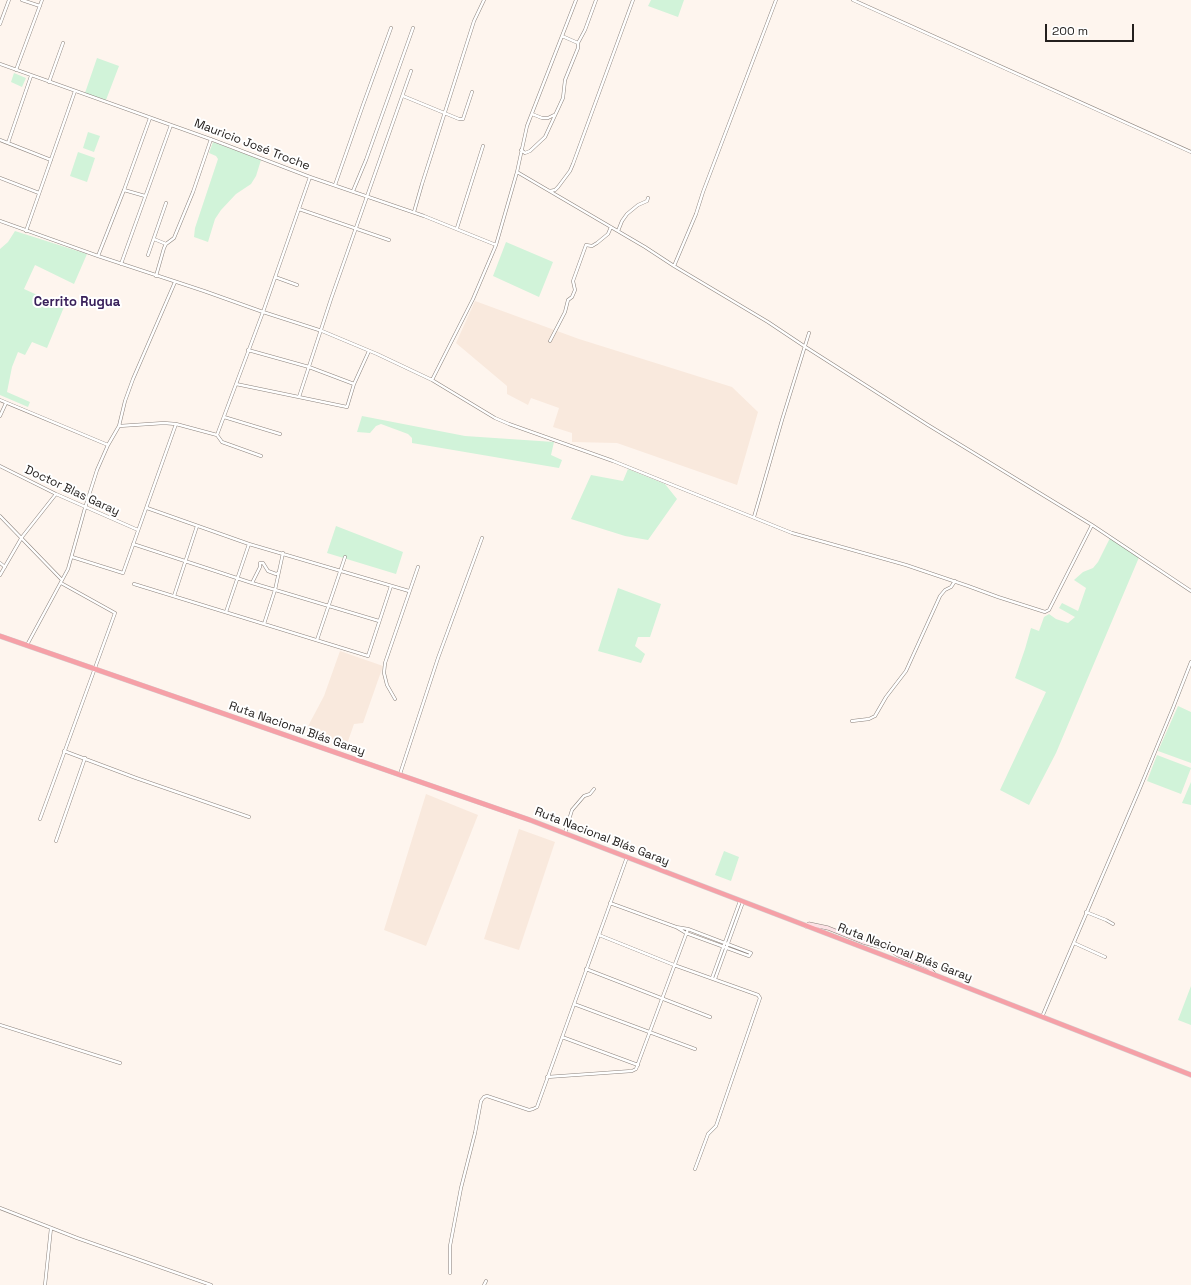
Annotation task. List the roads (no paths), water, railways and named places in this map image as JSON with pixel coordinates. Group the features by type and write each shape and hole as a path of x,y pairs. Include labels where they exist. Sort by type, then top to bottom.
{"highway":[{"name":"Ruta Nacional Blás Garay","path":"0,636 564,833 935,975 1191,1076"}],"street":[{"path":"0,24 9,0"},
{"path":"22,0 40,6"},
{"path":"16,70 42,0"},
{"path":"414,212 474,21 484,0"},
{"path":"432,380 473,299 496,245 517,172 527,126 576,0"},
{"path":"521,150 525,152 530,151 545,137 563,98 565,80 578,48 578,43 585,30 596,0"},
{"path":"550,191 555,190 558,187 570,171 633,0"},
{"path":"674,266 696,214 776,0"},
{"path":"853,0 1191,152"},
{"path":"335,185 391,28"},
{"path":"353,191 366,160 413,28"},
{"path":"562,36 578,43"},
{"path":"49,82 63,43"},
{"name":"Mauricio José Troche","path":"0,64 211,139 310,177 414,212 457,228 496,245"},
{"path":"299,397 320,331 411,71"},
{"path":"8,143 31,76"},
{"path":"26,231 75,91"},
{"path":"403,96 459,119 463,119 472,92"},
{"path":"532,114 542,118 548,118 555,115"},
{"path":"98,256 150,118"},
{"path":"121,264 171,125"},
{"path":"156,276 166,244 174,238 193,192 211,139"},
{"path":"0,140 51,160"},
{"path":"457,228 483,146"},
{"path":"517,172 768,322 928,425 1092,525 1191,591"},
{"path":"217,435 310,177"},
{"path":"0,178 39,193"},
{"path":"124,190 145,196"},
{"path":"618,231 622,221 628,214 638,205 647,201 648,198"},
{"path":"148,255 166,203"},
{"path":"299,209 389,240"},
{"path":"0,221 121,264 320,331 369,351 432,380 495,418 509,424 615,462 792,533 906,565 1045,612 1050,610 1092,525"},
{"path":"550,341 566,312 568,300 572,297 575,290 573,281 586,245 592,246 597,243 608,234 611,228"},
{"path":"154,239 166,244"},
{"path":"275,277 297,285"},
{"path":"27,645 68,569 97,470 108,445 119,426 125,401 133,379 175,282"},
{"path":"754,517 809,333"},
{"path":"248,350 309,367 354,384"},
{"path":"236,384 347,407 354,384 369,351"},
{"path":"0,400 108,445"},
{"path":"0,416 6,403"},
{"path":"224,417 280,434"},
{"path":"119,426 164,422 176,424 217,435 222,442 261,456"},
{"path":"72,557 122,573 147,508 176,424"},
{"name":"Doctor Blas Garay","path":"0,466 85,508 138,530"},
{"path":"0,575 22,537 56,494"},
{"path":"147,508 249,544 409,591"},
{"path":"0,516 22,537 62,581 115,613 40,819"},
{"path":"174,596 197,526"},
{"path":"400,775 438,658 482,538"},
{"path":"133,544 252,583 379,621"},
{"path":"226,612 249,544"},
{"path":"264,624 275,590 283,554"},
{"path":"317,640 345,557"},
{"path":"0,563 5,566"},
{"path":"252,583 260,567 260,563 263,563 268,571 278,574"},
{"path":"395,700 387,685 384,673 385,663 418,567"},
{"path":"852,721 869,719 875,716 886,698 906,672 940,596 955,581"},
{"path":"134,584 368,656 391,586"},
{"path":"1042,1017 1140,788 1191,662"},
{"path":"64,751 248,817"},
{"path":"56,841 85,758"},
{"path":"564,833 572,810 584,796 590,794 594,789"},
{"path":"450,1273 450,1246 461,1188 475,1133 481,1101 487,1096 529,1110 537,1107 627,857"},
{"path":"714,979 741,901"},
{"path":"610,903 676,927 688,929 751,953 749,956 686,933 676,927"},
{"path":"1086,912 1113,924"},
{"path":"806,926 809,924 828,928 863,942 889,949 929,968 935,975"},
{"path":"547,1077 632,1071 636,1069 688,929"},
{"path":"599,935 674,965 758,995 760,998 716,1126 708,1134 695,1169"},
{"path":"1074,943 1105,957"},
{"path":"586,969 710,1017"},
{"path":"574,1004 695,1049"},
{"path":"0,1025 120,1063"},
{"path":"562,1037 638,1065"},
{"path":"0,1208 51,1228 211,1285"},
{"path":"45,1285 51,1228"},
{"path":"484,1285 486,1281"}],"district":[{"name":"Cerrito Rugua","path":"77,302"}]}
